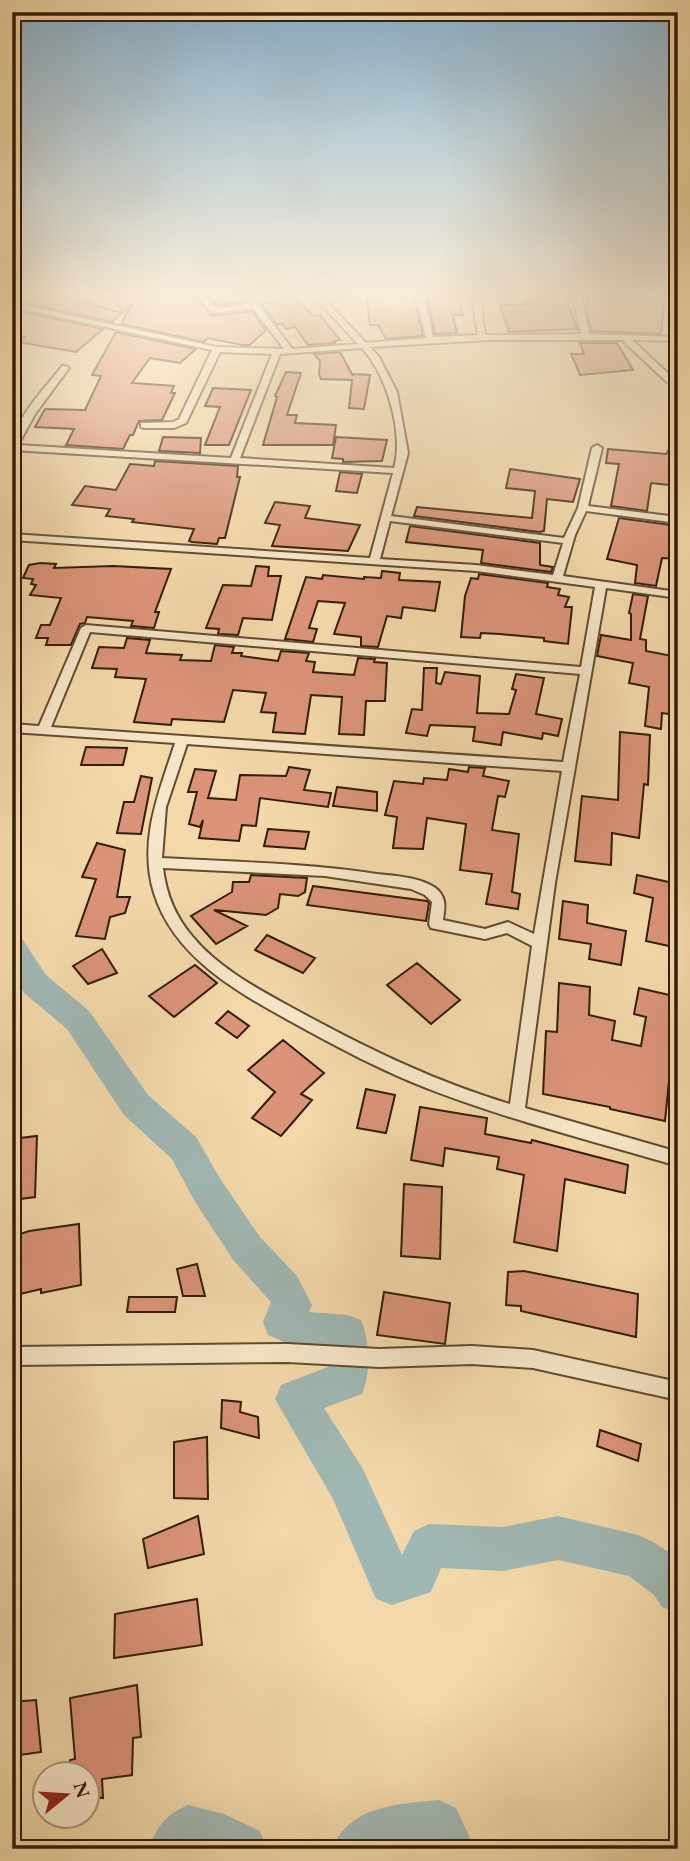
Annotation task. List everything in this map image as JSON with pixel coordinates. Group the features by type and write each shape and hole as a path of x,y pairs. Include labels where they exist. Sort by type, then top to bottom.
{"street":[{"path":"54,383 31,414 12,447 399,471"},
{"path":"144,425 174,425 183,421 202,383"},
{"path":"234,461 264,383"},
{"path":"375,560 403,453 393,392 389,383"},
{"path":"557,579 568,541 583,508 597,448"},
{"path":"583,508 678,520"},
{"path":"386,518 568,541"},
{"path":"12,537 476,568 678,595"},
{"path":"517,1112 540,943 601,585"},
{"path":"44,729 86,628 587,671"},
{"path":"12,728 569,767"},
{"path":"182,739 175,767 163,795 156,838 157,878 165,905 195,948 237,985 334,1038 406,1073 517,1112 678,1159"},
{"path":"158,863 325,871 414,884 430,891 439,901 436,925 485,934 508,927 540,943"},
{"path":"12,1356 288,1353 379,1358 472,1355 533,1359 678,1391"}],"building":[{"path":"98,383 174,386 171,393 175,393 162,420 139,421 123,449 66,445 74,429 35,427 45,409 85,410"},
{"path":"281,383 298,383 287,415 297,415 295,423 336,425 333,445 263,445 277,397 275,396"},
{"path":"352,383 369,383 364,409 349,408"},
{"path":"213,388 251,390 229,445 205,445 220,407 205,406"},
{"path":"678,436 678,486 651,483 647,511 611,506 619,464 606,463 608,449 666,454"},
{"path":"163,437 201,438 200,453 159,451"},
{"path":"336,437 387,440 382,461 343,462 343,459 332,458"},
{"path":"155,461 238,466 237,477 240,477 225,538 219,538 217,544 192,542 189,541 194,529 132,522 134,519 106,516 110,509 72,505 85,486 116,490 130,464 154,466"},
{"path":"510,469 580,479 573,502 547,499 544,531 539,532 414,516 417,507 532,518 535,491 506,488"},
{"path":"340,472 362,474 357,493 336,491"},
{"path":"275,502 310,506 305,518 360,525 348,551 272,546 280,525 265,523"},
{"path":"619,518 678,526 678,559 662,558 656,586 635,583 637,565 607,559"},
{"path":"410,526 540,543 540,565 553,567 551,572 481,563 483,550 406,542"},
{"path":"56,564 54,568 113,566 171,569 155,612 159,612 154,628 131,626 133,621 87,617 85,623 80,624 71,645 46,645 48,638 36,638 41,625 50,625 61,598 30,595 36,585 31,584 33,579 23,578 29,565"},
{"path":"256,566 269,567 268,576 281,576 272,620 243,618 238,635 218,634 219,629 206,628 223,585 251,586"},
{"path":"382,571 400,573 399,580 440,582 435,611 403,607 401,618 387,616 378,647 361,646 361,637 334,634 345,603 318,601 309,628 317,629 313,642 285,639 306,577 322,579 323,575 381,578"},
{"path":"479,574 548,583 547,587 560,589 558,595 569,597 565,607 572,607 568,644 544,641 544,638 500,634 481,633 480,638 461,637 465,596 471,578 478,579"},
{"path":"633,594 648,596 640,639 646,640 646,651 678,657 678,715 662,713 661,729 645,726 649,687 629,683 633,663 597,656 601,635 631,640 629,613"},
{"path":"127,638 150,640 146,653 182,655 180,660 211,661 215,645 234,647 232,653 242,653 241,656 278,661 281,651 309,653 306,661 315,662 313,672 354,675 358,658 375,659 374,662 387,663 385,701 366,701 364,735 339,734 342,697 311,695 305,734 273,732 276,713 261,712 266,693 233,690 224,722 172,719 171,725 134,722 146,679 115,677 117,669 92,668 99,647 124,648"},
{"path":"424,668 437,668 436,683 441,684 445,672 480,676 477,713 509,714 516,690 512,689 516,674 544,678 536,714 562,719 558,736 543,733 542,739 503,732 501,745 473,741 475,727 430,725 427,736 406,733 412,709 422,710"},
{"path":"620,732 650,735 648,785 644,784 639,838 612,833 611,865 575,861 582,796 618,800"},
{"path":"86,747 127,748 123,765 81,765"},
{"path":"289,767 310,770 304,790 331,793 328,807 260,798 256,826 242,825 239,841 199,838 203,820 200,827 189,824 197,792 188,792 195,769 216,771 208,798 236,800 240,775 286,776"},
{"path":"469,767 485,768 483,776 509,781 505,797 498,796 492,830 519,834 512,892 520,894 518,909 486,904 492,874 460,870 466,824 427,818 423,849 393,848 397,817 385,815 394,781 423,784 424,778 447,780 449,769 468,772"},
{"path":"141,776 152,778 141,834 117,833 124,802 134,802"},
{"path":"337,787 377,792 377,811 333,806"},
{"path":"268,829 309,832 305,849 264,846"},
{"path":"97,843 125,850 117,897 130,897 125,913 110,917 105,939 76,936 96,879 82,877"},
{"path":"251,875 307,878 305,892 298,896 280,894 278,908 266,915 214,910 247,926 216,944 191,916 232,892 233,882 249,882"},
{"path":"637,875 678,884 674,910 678,911 678,948 646,941 653,898 634,893"},
{"path":"313,886 427,901 426,921 307,905"},
{"path":"563,901 588,905 587,923 626,931 621,965 589,959 591,944 559,939"},
{"path":"267,935 315,958 303,973 255,950"},
{"path":"102,949 117,973 88,984 73,966"},
{"path":"417,963 460,1000 431,1024 387,985"},
{"path":"195,965 217,983 174,1017 149,996"},
{"path":"559,983 590,987 589,1015 615,1021 612,1040 641,1046 646,1017 634,1014 639,988 678,997 678,1083 669,1081 665,1121 543,1094 546,1031 557,1032"},
{"path":"228,1011 249,1026 237,1038 216,1023"},
{"path":"283,1040 324,1073 301,1094 312,1100 281,1136 252,1118 275,1092 248,1070"},
{"path":"366,1089 395,1095 386,1133 357,1128"},
{"path":"420,1107 487,1118 485,1134 531,1143 532,1140 628,1165 625,1193 565,1179 557,1251 514,1242 524,1175 497,1169 499,1157 445,1148 443,1166 411,1160"},
{"path":"37,1136 35,1197 12,1200 12,1139"},
{"path":"404,1184 442,1187 440,1259 401,1256"},
{"path":"79,1224 81,1285 41,1293 41,1289 12,1296 12,1237 29,1231"},
{"path":"197,1264 205,1296 183,1296 177,1269"},
{"path":"524,1271 638,1294 636,1337 521,1311 521,1306 506,1305 508,1272"},
{"path":"384,1292 450,1303 445,1344 377,1335"},
{"path":"129,1297 177,1297 175,1312 127,1312"},
{"path":"222,1400 241,1402 240,1412 258,1417 259,1438 221,1428"},
{"path":"600,1430 641,1444 638,1461 597,1446"},
{"path":"207,1437 208,1499 174,1498 174,1442"},
{"path":"198,1516 204,1554 148,1568 143,1539"},
{"path":"197,1599 202,1645 114,1658 115,1614"},
{"path":"137,1685 141,1737 133,1738 132,1775 102,1779 102,1759 75,1759 70,1698"},
{"path":"36,1700 41,1752 12,1756 12,1702"}],"waterway":[{"path":"12,948 35,984 78,1020 136,1105 184,1148 208,1191 247,1249 284,1289 293,1305 282,1322 300,1330 347,1334 348,1380 295,1399 348,1484 392,1583 415,1576 429,1546 503,1549 558,1538 638,1557 670,1579 678,1591"},
{"path":"357,1849 387,1830 439,1825 450,1849"},
{"path":"173,1849 188,1830 224,1839 242,1849"}]}
